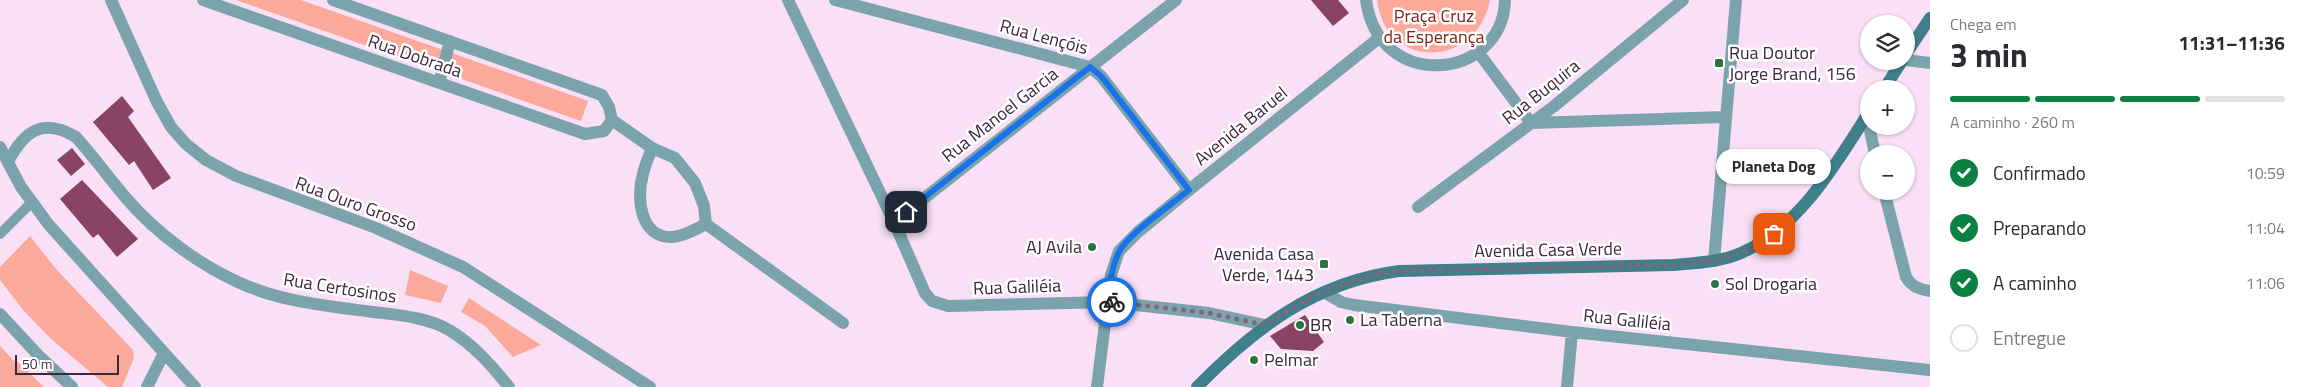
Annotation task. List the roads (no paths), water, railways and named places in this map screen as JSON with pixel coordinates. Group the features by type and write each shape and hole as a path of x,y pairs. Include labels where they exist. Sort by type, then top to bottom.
{"main road":[{"path":"1915,40 1930,18"},
{"name":"Avenida Casa Verde","path":"1197,387 1217,366 1265,325 1295,306 1357,279 1399,271 1673,265 1714,261 1740,254 1762,243 1787,224 1860,130"}],"street":[{"name":"Rua Ouro Grosso","path":"111,0 147,82 166,119 186,144 206,160 236,176 376,228 463,266 650,387"},
{"name":"Rua Dobrada","path":"203,0 585,134 604,131 612,120 609,107 602,95 333,0"},
{"path":"788,0 894,222"},
{"name":"Rua Lençóis","path":"835,0 1090,67 1101,76 1189,190"},
{"name":"Rua Manoel Garcia","path":"894,222 1176,0"},
{"path":"1366,0 1370,21 1379,38 1395,54 1415,63 1437,66 1458,62 1478,52 1491,38 1500,21 1505,0"},
{"name":"Rua Buquira","path":"1418,207 1531,123 1683,0"},
{"path":"1714,261 1736,0"},
{"name":"Avenida Baruel","path":"1097,387 1110,275 1119,251 1138,232 1189,190 1379,38"},
{"path":"439,83 450,41"},
{"path":"1478,52 1531,123 1725,117"},
{"path":"1915,61 1930,63"},
{"path":"612,120 652,148 675,158 688,172 704,206 706,224 843,323"},
{"name":"Rua Certosinos","path":"8,162 16,147 28,135 40,128 52,126 64,130 76,136 146,219 198,259 239,282 267,294 293,301 413,318 448,329 469,344 509,387"},
{"path":"0,147 21,187 49,225 196,387"},
{"path":"652,148 642,175 641,188 642,216 650,229 664,236 674,237 684,235 706,224"},
{"path":"1886,200 1906,277 1911,284 1919,289 1930,290"},
{"path":"0,234 32,202"},
{"name":"Rua Galiléia","path":"894,222 925,293 932,301 948,306 1108,302 1209,313 1265,325"},
{"name":"Rua Galiléia","path":"1324,292 1348,304 1572,332 1930,370"},
{"path":"0,314 40,358 72,387"},
{"path":"1567,387 1572,332"},
{"path":"147,387 164,352"}],"place":[{"name":"Rua Doutor Jorge Brand, 156","path":"1719,63"},
{"name":"Planeta Dog","path":"1774,234"},
{"name":"AJ Avila","path":"1092,247"},
{"name":"Avenida Casa Verde, 1443","path":"1324,264"},
{"name":"Sol Drogaria","path":"1715,284"},
{"name":"La Taberna","path":"1350,320"},
{"name":"BR","path":"1300,325"},
{"name":"Pelmar","path":"1254,360"}],"park label":[{"name":"Praça Cruz da Esperança","path":"1434,26"}]}
